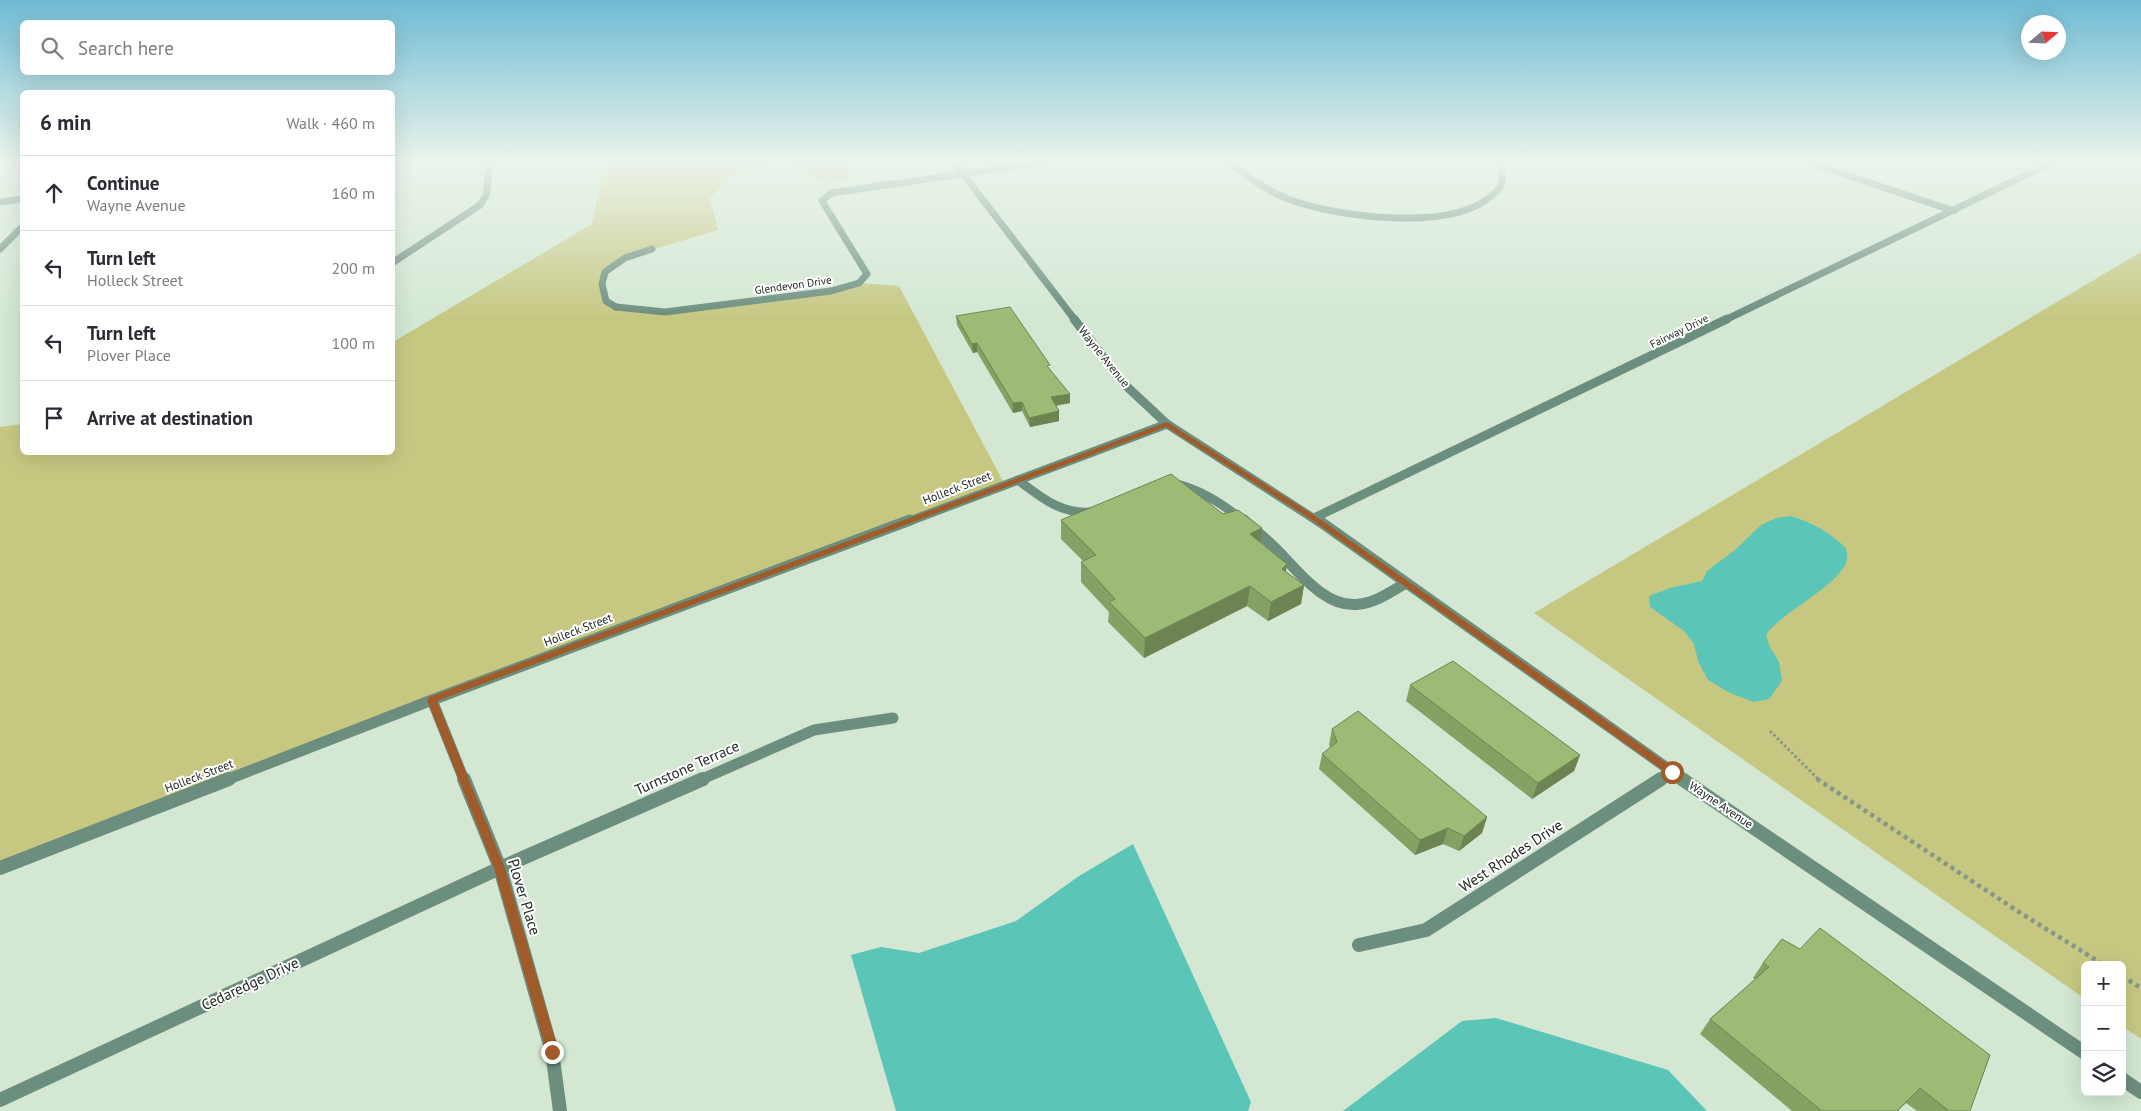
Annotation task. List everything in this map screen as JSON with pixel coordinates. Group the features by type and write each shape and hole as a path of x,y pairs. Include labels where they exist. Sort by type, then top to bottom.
{"street":[{"path":"395,261 468,214"},
{"name":"Glendevon Drive","path":"652,249 625,258 605,272 602,284 606,301 616,307 665,312 831,291 859,283 867,274 830,214"},
{"name":"Wayne Avenue","path":"993,214 1123,383 1167,424 1314,518 1672,772 2082,1051"},
{"path":"1348,214 1390,217 1443,214"},
{"name":"Fairway Drive","path":"1314,518 1948,214"},
{"path":"0,249 20,229"},
{"name":"Holleck Street","path":"0,868 432,700 1167,424"},
{"path":"1018,480 1051,504 1072,514 1101,509"},
{"path":"1160,485 1172,483 1188,485 1208,495 1256,532 1318,589 1340,603 1352,606 1362,604 1406,583"},
{"name":"Plover Place","path":"432,700 500,868 552,1052 560,1111"},
{"name":"Turnstone Terrace","path":"500,868 814,730 893,718"},
{"name":"West Rhodes Drive","path":"1359,945 1426,930 1672,772"},
{"name":"Cedaredge Drive","path":"0,1100 500,868"},
{"path":"2126,1082 2141,1092"}],"path":[{"path":"1770,731 1814,777 2018,912 2098,961"},
{"path":"2126,979 2141,988"}],"green space":[{"path":"594,214 714,214 718,230 625,258 605,272 602,284 606,301 616,307 665,312 831,291 859,283 899,286 1005,485 0,871 0,427 20,424 20,455 395,455 395,341 592,224"},
{"path":"2141,252 2141,1039 2126,1029 2126,961 2081,961 2081,996 1534,613"}],"water":[{"path":"1791,516 1814,525 1833,537 1846,548 1847,560 1842,570 1833,580 1774,626 1766,635 1769,645 1779,662 1782,681 1769,699 1754,702 1730,693 1708,680 1698,661 1694,644 1684,631 1650,607 1649,596 1670,588 1702,581 1707,571 1735,550 1761,525 1776,518"},
{"path":"1133,844 1251,1102 1248,1111 896,1111 851,955 881,947 919,953 1016,921 1079,876"},
{"path":"1496,1018 1668,1070 1707,1111 1343,1111 1462,1021"}],"building":[{"path":"1010,307 1050,365 1047,366 1070,394 1051,397 1059,411 1029,418 1022,402 1013,403 977,343 972,344 956,316"},
{"path":"1171,474 1223,514 1238,510 1262,528 1250,534 1287,564 1282,569 1304,585 1271,602 1250,586 1145,638 1109,602 1115,599 1081,562 1096,555 1061,520"},
{"path":"1453,661 1580,755 1538,783 1410,685"},
{"path":"1358,711 1487,817 1464,836 1448,828 1420,840 1322,754 1337,742 1332,729"},
{"path":"1820,928 1990,1055 1970,1111 1949,1111 1920,1088 1897,1111 1822,1111 1710,1019 1769,967 1763,963 1782,939 1800,949"}],"route":[{"path":"552,1052 500,868 432,700 1167,424 1314,518 1672,772"}]}
